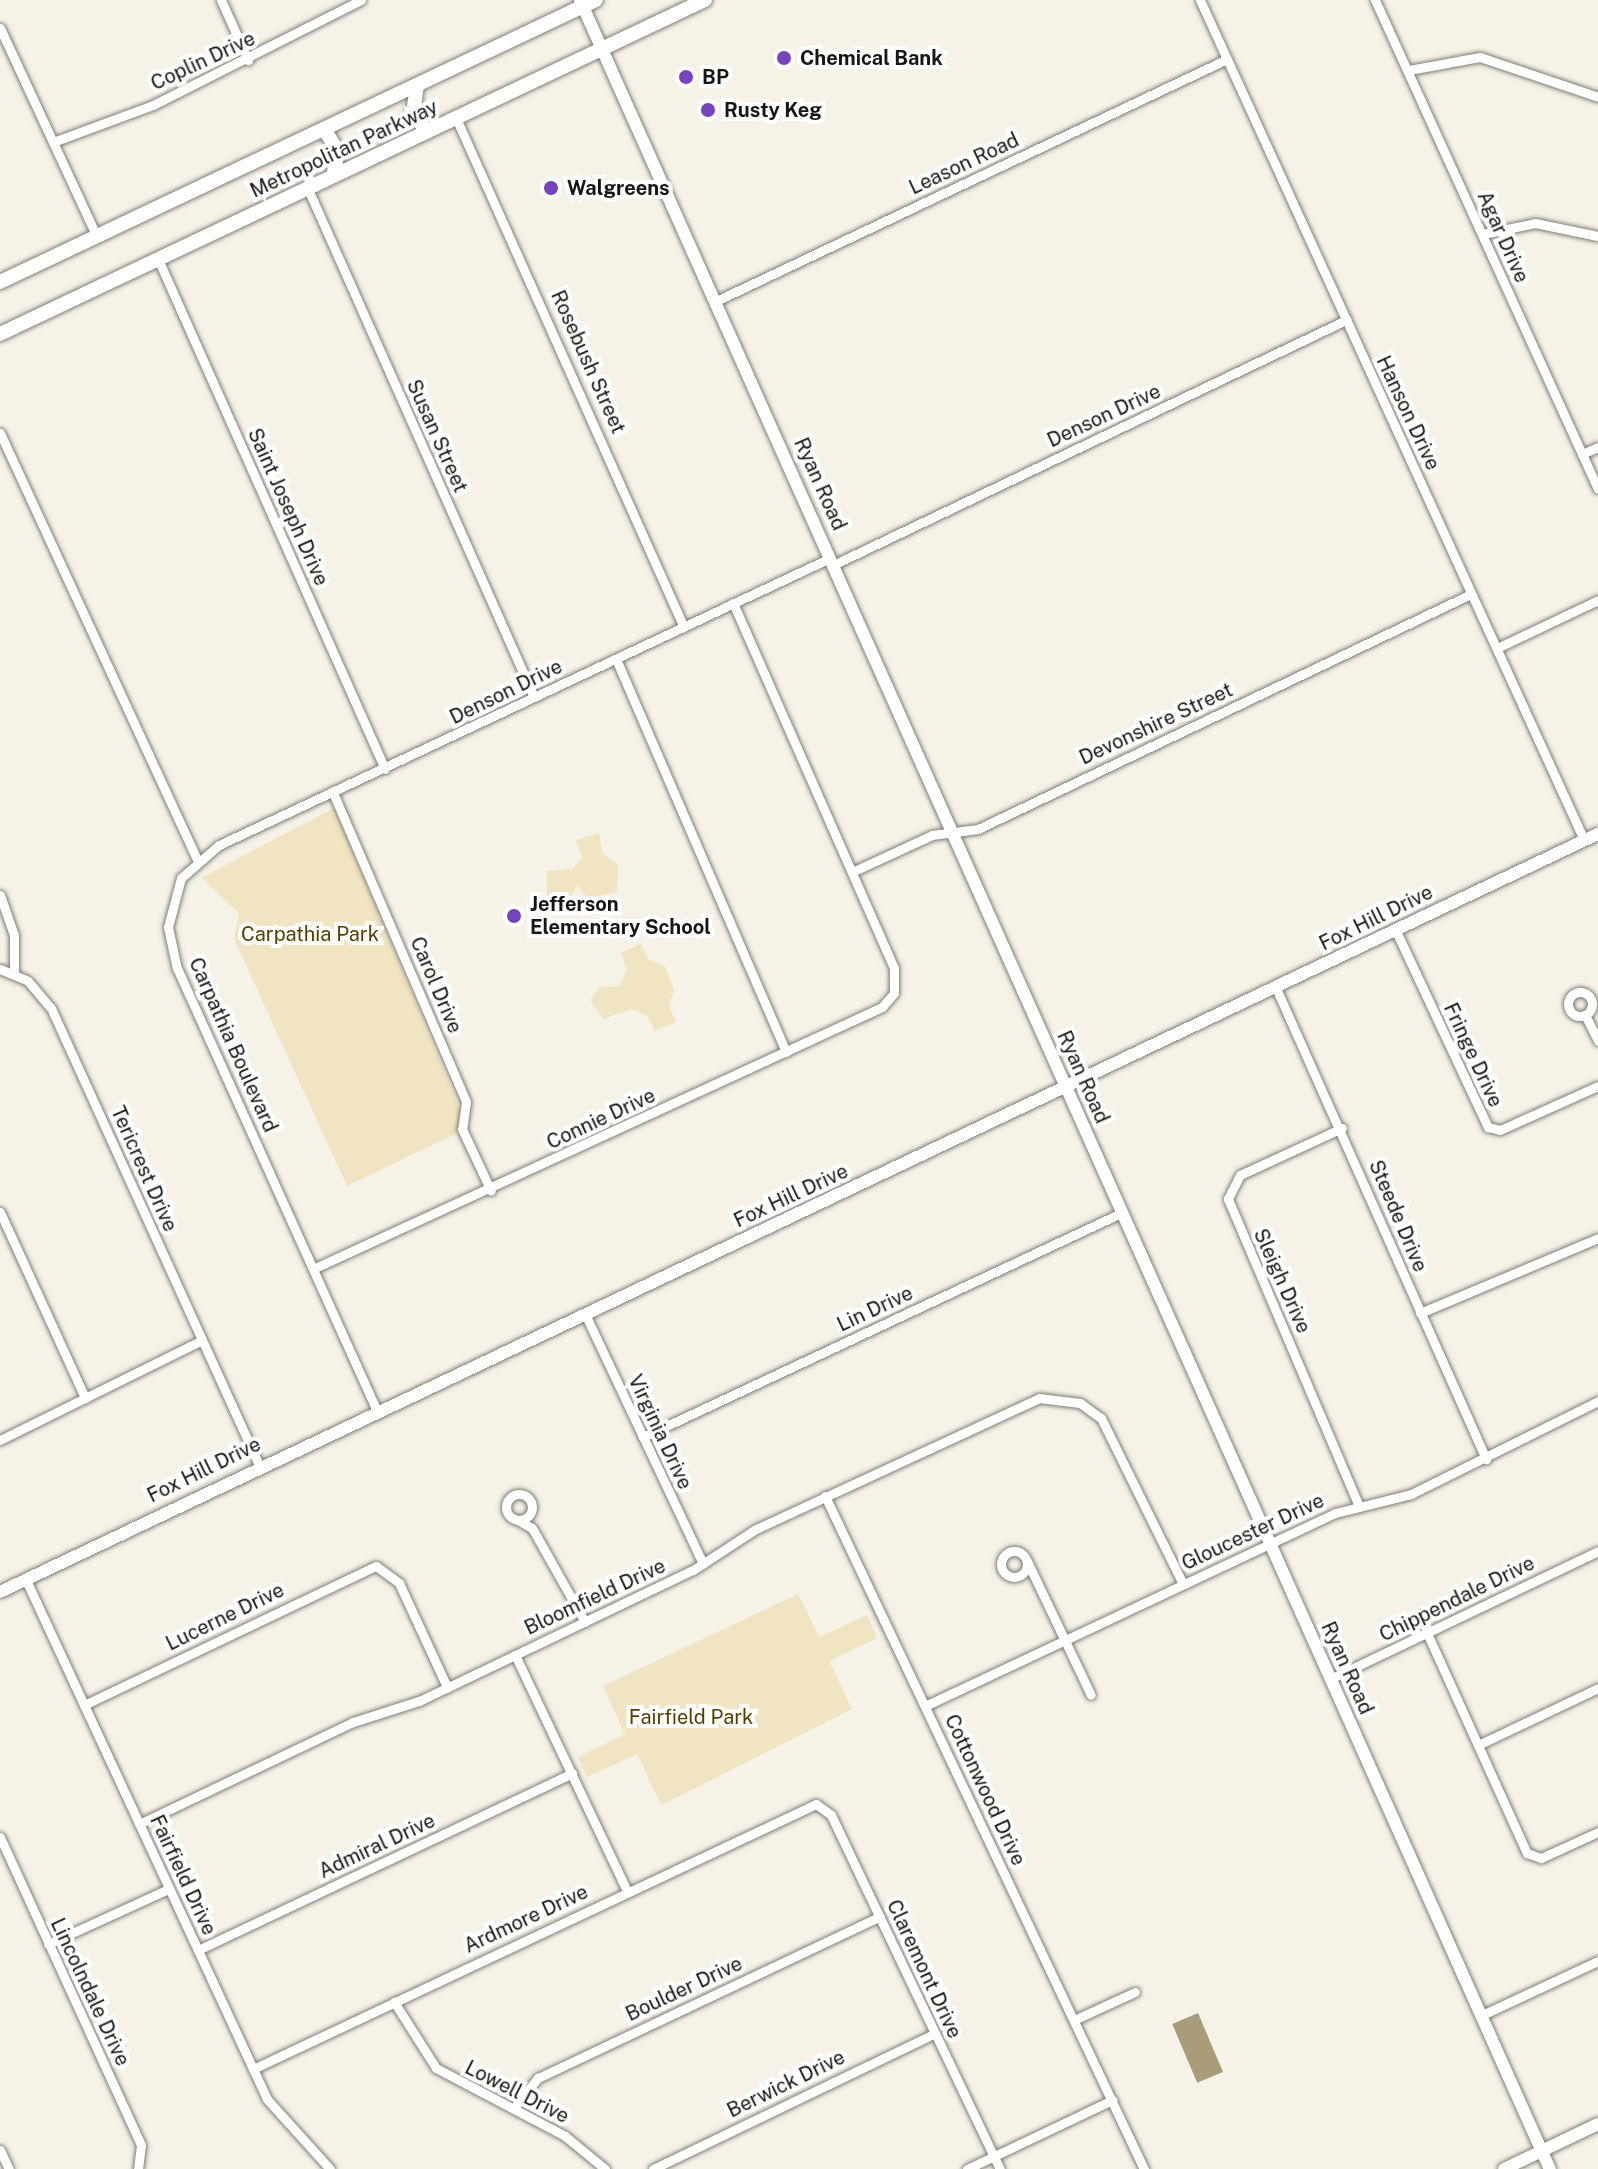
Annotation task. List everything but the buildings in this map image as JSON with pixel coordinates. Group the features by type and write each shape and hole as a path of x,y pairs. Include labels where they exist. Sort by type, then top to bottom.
{"main road":[{"name":"Metropolitan Parkway","path":"0,334 705,0"},
{"name":"Metropolitan Parkway","path":"0,282 587,2"},
{"name":"Ryan Road","path":"587,2 603,49 1550,2169"},
{"path":"417,85 413,112 427,132"},
{"path":"324,129 338,151 333,176"},
{"name":"Fox Hill Drive","path":"0,1592 259,1465 1066,1089 1598,834"},
{"path":"1504,2169 1598,2124"}],"street":[{"path":"221,0 248,60"},
{"name":"Coplin Drive","path":"53,142 248,60 361,0"},
{"name":"Agar Drive","path":"1375,0 1598,489"},
{"name":"Hanson Drive","path":"1202,1 1584,840"},
{"path":"0,28 97,237"},
{"path":"1409,70 1480,57 1598,97"},
{"name":"Leason Road","path":"716,301 1227,59"},
{"name":"Rosebush Street","path":"456,118 682,623"},
{"name":"Susan Street","path":"308,189 534,697"},
{"path":"1483,234 1535,223 1598,236"},
{"name":"Saint Joseph Drive","path":"158,259 385,769"},
{"name":"Denson Drive","path":"197,859 616,659 682,623 832,561 1346,320"},
{"path":"0,433 197,859"},
{"path":"1582,454 1598,447"},
{"name":"Devonshire Street","path":"852,872 953,833 978,829 1471,594"},
{"path":"1497,648 1598,600"},
{"path":"733,603 852,872"},
{"path":"616,659 786,1052"},
{"name":"Carol Drive","path":"334,795 466,1102 462,1129 491,1191"},
{"name":"Carpathia Boulevard","path":"197,859 172,899 171,950 377,1411"},
{"name":"Connie Drive","path":"315,1268 491,1191 882,1007 894,993 894,968 852,872"},
{"path":"0,895 14,935 14,973 0,969"},
{"name":"Fringe Drive","path":"1396,931 1488,1127 1507,1127 1598,1086"},
{"name":"Tericrest Drive","path":"14,973 51,1008 259,1465"},
{"name":"Steede Drive","path":"1276,988 1342,1128 1486,1459"},
{"path":"1585,1015 1598,1041"},
{"name":"Sleigh Drive","path":"1342,1128 1240,1175 1228,1199 1359,1506"},
{"path":"0,1212 85,1398"},
{"name":"Lin Drive","path":"643,1437 1121,1213"},
{"path":"1420,1313 1598,1238"},
{"name":"Virginia Drive","path":"585,1314 703,1564"},
{"path":"0,1440 202,1340"},
{"name":"Bloomfield Drive","path":"139,1824 353,1722 447,1687 585,1622 703,1564 825,1496 1019,1405 1061,1397 1107,1427 1183,1584"},
{"name":"Gloucester Drive","path":"925,1706 1269,1544 1359,1506 1403,1497 1486,1459 1598,1401"},
{"name":"Cottonwood Drive","path":"825,1496 1144,2169"},
{"path":"532,1528 518,1520 507,1508 511,1497 527,1497 532,1512 532,1528 585,1622"},
{"path":"518,1520 532,1512"},
{"name":"Chippendale Drive","path":"1330,1679 1598,1551"},
{"path":"1033,1581 1012,1577 1003,1569 1004,1557 1019,1552 1027,1561 1033,1581 1091,1695"},
{"path":"1012,1577 1024,1573 1027,1561"},
{"name":"Lucerne Drive","path":"84,1705 383,1567 399,1583 447,1687"},
{"name":"Fairfield Drive","path":"26,1580 253,2069 283,2122 330,2169"},
{"path":"1427,1633 1534,1859 1598,1832"},
{"path":"515,1655 627,1891"},
{"path":"1478,1745 1598,1688"},
{"name":"Admiral Drive","path":"198,1950 572,1773"},
{"name":"Ardmore Drive","path":"253,2069 816,1804"},
{"name":"Claremont Drive","path":"816,1804 831,1815 1000,2169"},
{"name":"Lincolndale Drive","path":"0,1837 141,2145 140,2166"},
{"path":"48,1944 168,1889"},
{"name":"Boulder Drive","path":"515,2107 538,2078 880,1916"},
{"path":"1480,2016 1598,1961"},
{"path":"1074,2020 1135,1992"},
{"name":"Lowell Drive","path":"394,2002 436,2068 515,2107 605,2169"},
{"name":"Berwick Drive","path":"653,2169 935,2033"},
{"path":"967,2169 1112,2100"},
{"path":"0,2150 9,2169"}],"green space":[{"name":"Carpathia Park","path":"334,808 468,1128 347,1186 234,939 239,913 201,878"},
{"path":"599,833 603,854 618,864 617,892 588,898 577,885 569,900 547,900 547,871 572,869 582,858 576,840"},
{"path":"641,943 648,959 665,966 674,990 669,1006 676,1022 654,1031 648,1016 630,1009 604,1019 590,1000 600,987 620,986 627,969 621,953"},
{"name":"Fairfield Park","path":"798,1594 819,1637 867,1615 877,1638 829,1661 852,1709 661,1805 637,1754 587,1777 578,1757 625,1734 603,1686"}],"shaded area":[{"path":"1198,2013 1223,2072 1197,2083 1172,2024"}],"place":[{"name":"Chemical Bank","path":"784,58"},
{"name":"BP","path":"686,77"},
{"name":"Rusty Keg","path":"708,110"},
{"name":"Walgreens","path":"551,188"},
{"name":"Jefferson Elementary School","path":"514,916"}]}
